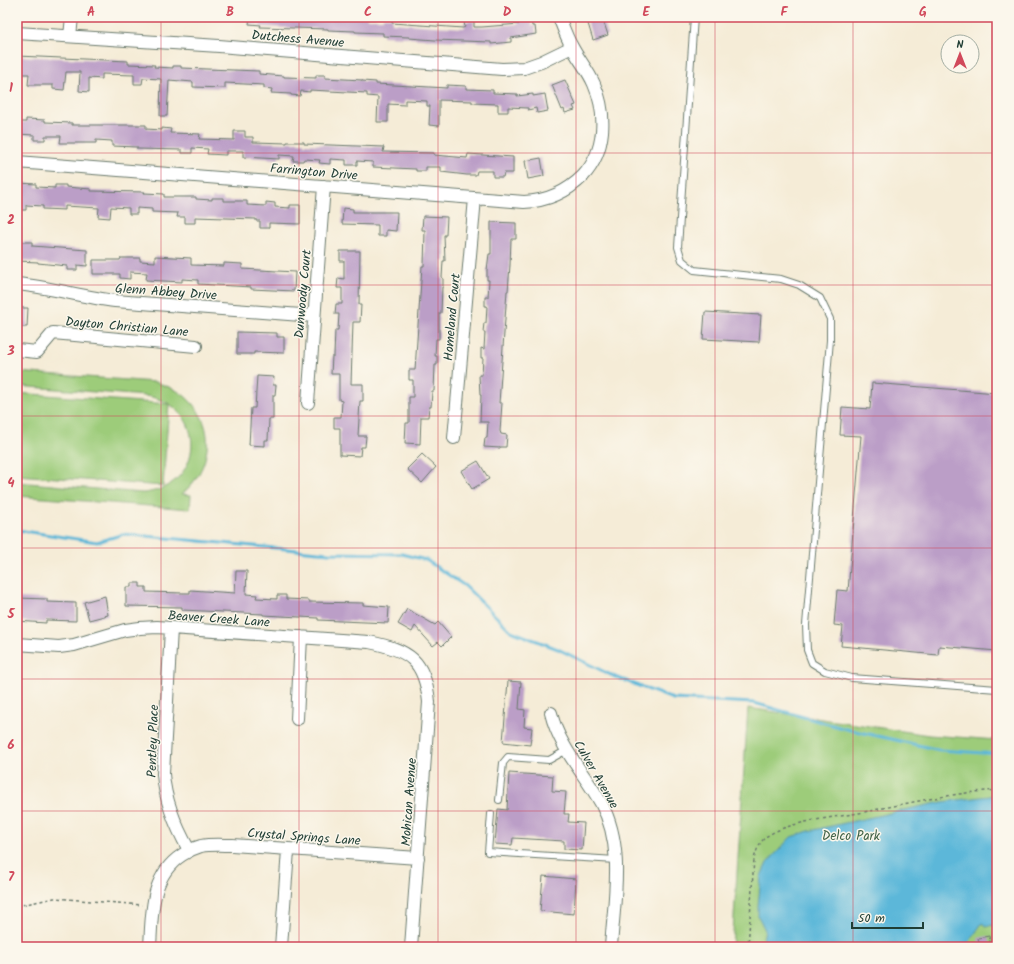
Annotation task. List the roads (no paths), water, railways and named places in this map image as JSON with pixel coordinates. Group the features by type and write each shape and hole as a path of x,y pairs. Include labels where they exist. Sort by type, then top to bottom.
{"street":[{"path":"70,36 72,17"},
{"path":"559,17 566,37 572,47"},
{"name":"Dutchess Avenue","path":"17,32 219,46 502,69 524,68 572,47"},
{"name":"Farrington Drive","path":"17,162 524,202 547,198 571,187 589,170 600,146 603,132 600,100 595,85 586,67 572,47"},
{"name":"Dunwoody Court","path":"308,404 324,186"},
{"name":"Homeland Court","path":"454,438 475,198"},
{"name":"Glenn Abbey Drive","path":"17,284 93,299 314,316"},
{"name":"Dayton Christian Lane","path":"17,350 37,352 53,333 196,346"},
{"name":"Beaver Creek Lane","path":"17,644 59,647 87,642 125,630 140,628 171,628 369,642 402,652 416,663"},
{"name":"Pentley Place","path":"171,628 162,774 168,805 189,850"},
{"path":"297,719 301,637"},
{"name":"Mohican Avenue","path":"411,947 429,702 428,687 424,674 416,663"},
{"name":"Culver Avenue","path":"551,713 557,733 566,750 590,785 605,812 613,835 616,860 611,947"},
{"name":"Crystal Springs Lane","path":"189,850 212,844 418,858"},
{"path":"150,947 153,906 161,877 173,862 189,850"},
{"path":"281,947 288,850"}],"lane":[{"path":"694,17 678,247 682,260 694,270 781,279 798,285 820,298 830,319 830,340 806,625 807,650 812,663 826,671 852,678 997,689"},
{"path":"499,800 503,763 508,757 549,760 566,750"},
{"path":"491,814 488,852 616,860"}],"water":[{"path":"997,795 997,928 992,925 987,927 982,923 966,947 761,947 765,930 758,916 761,876 767,863 791,837 809,831 942,802"}],"waterway":[{"path":"17,530 97,542 124,534 329,553 402,554 426,560 465,586 511,631 558,649 613,676 673,699 754,703 846,729 940,750 997,754"}],"park label":[{"name":"Delco Park","path":"851,835"}]}
